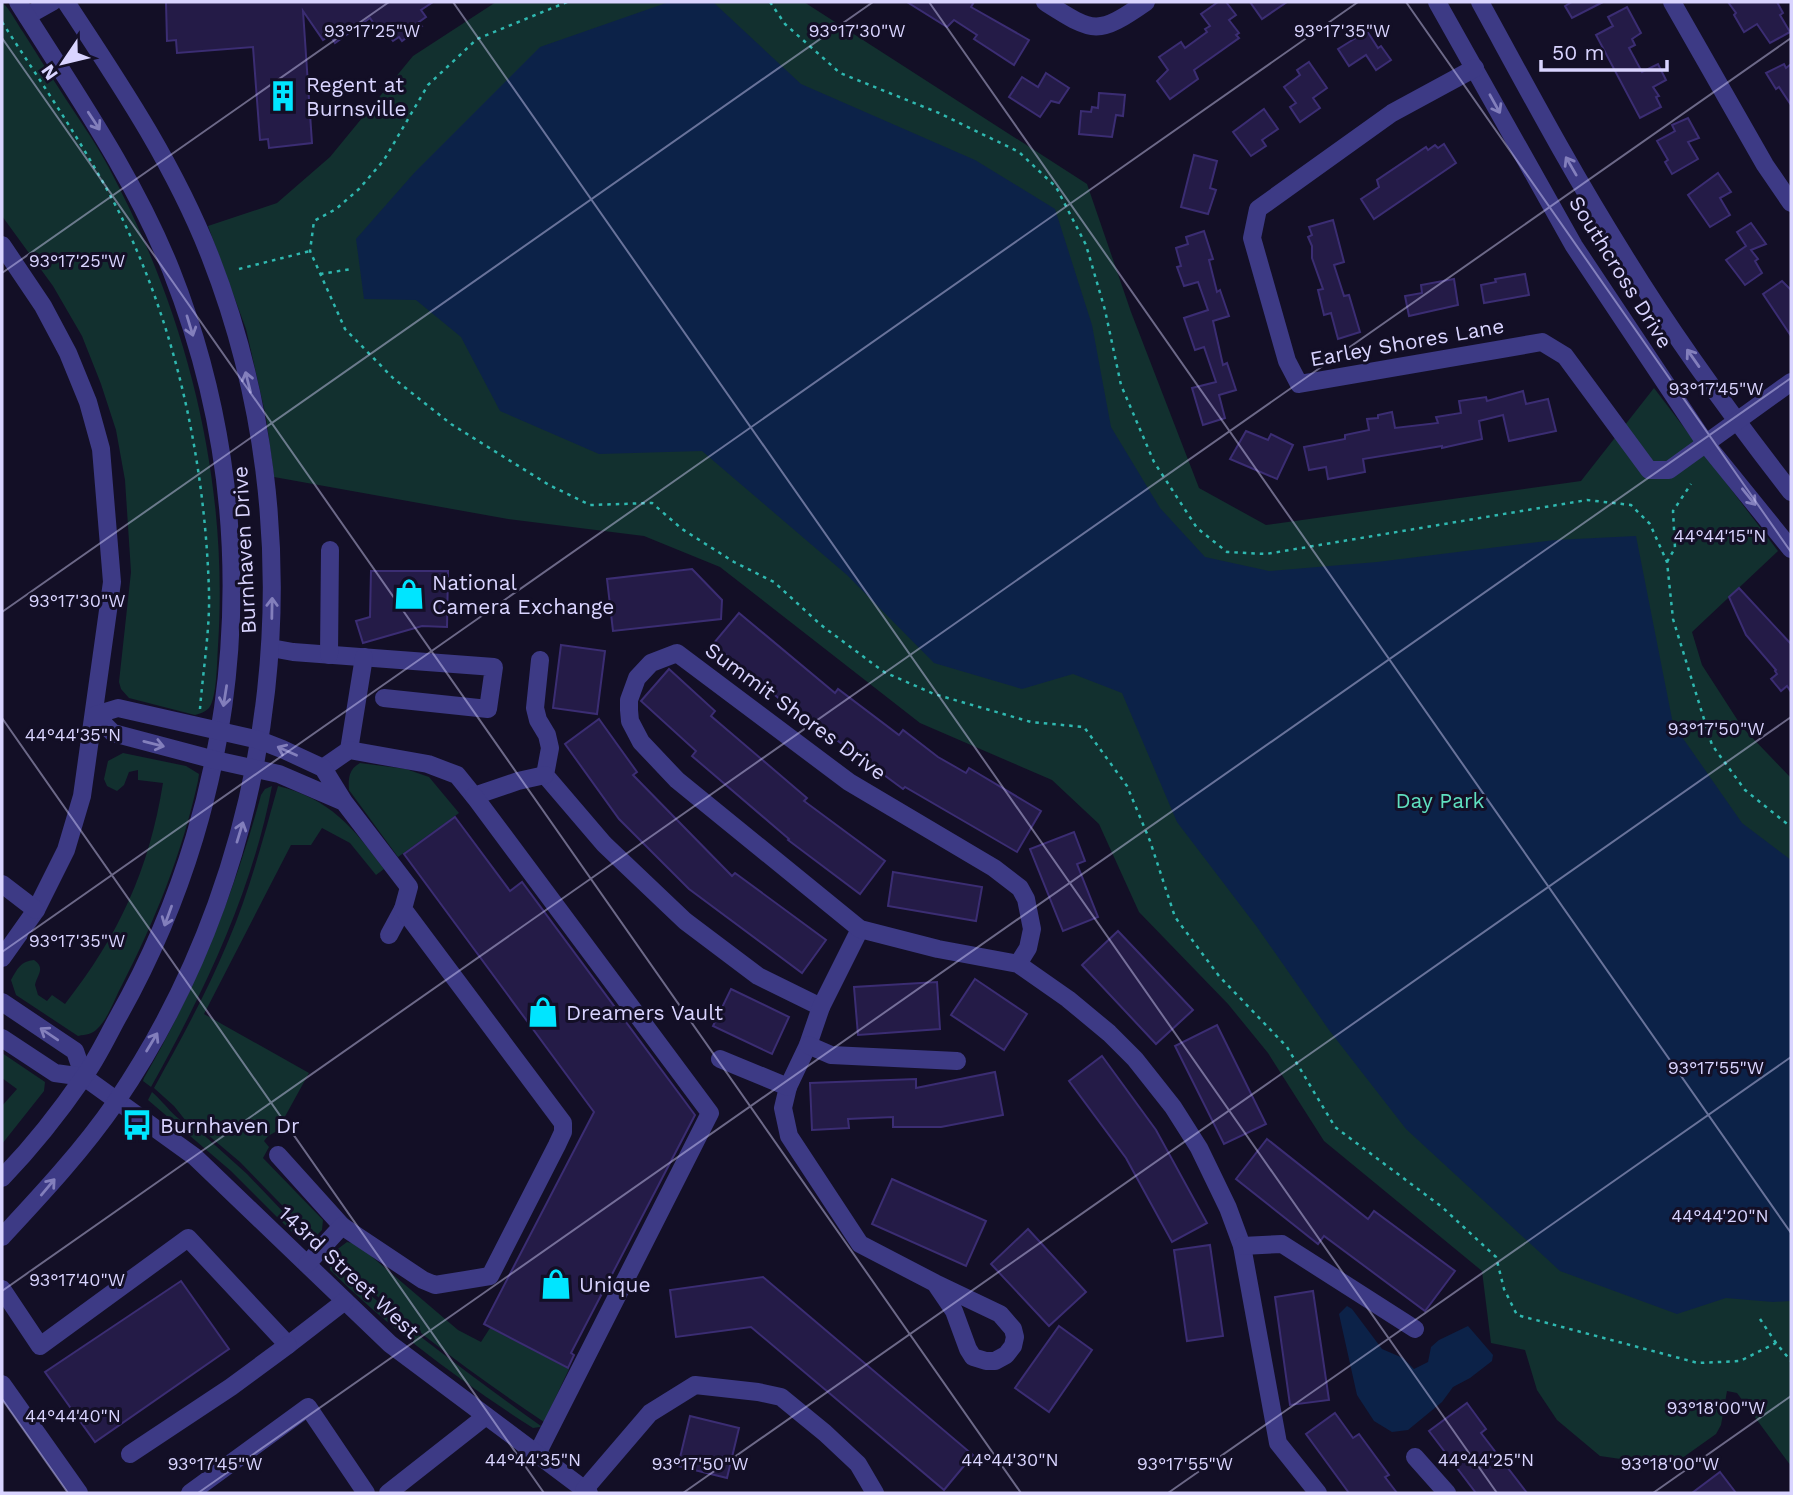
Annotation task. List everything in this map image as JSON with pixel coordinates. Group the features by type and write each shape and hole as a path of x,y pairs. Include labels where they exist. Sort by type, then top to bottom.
{"street":[{"path":"22,9 52,2"},
{"name":"Burnhaven Drive","path":"2,1237 41,1195 117,1100 163,1023 200,946 227,874 255,770 271,648 272,568 267,485 254,407 222,292 210,256 159,147 66,2"},
{"path":"1045,2 1079,23 1097,27 1115,23 1146,2"},
{"name":"Southcross Drive","path":"1437,2 1574,246 1706,444 1791,549"},
{"name":"Southcross Drive","path":"1480,2 1571,168 1623,255 1737,422 1791,492"},
{"path":"1672,2 1765,165 1791,203"},
{"name":"Burnhaven Drive","path":"2,1178 84,1077 163,930 201,821 215,760 230,654 231,565 226,490 205,376 171,271 140,201 101,131 22,9"},
{"name":"Earley Shores Lane","path":"1475,68 1392,113 1258,209 1252,238 1287,361 1299,384 1542,342 1565,356 1649,470 1670,470 1791,382"},
{"path":"2,245 43,306 68,353 88,402 101,449 112,582 82,796 69,839 36,910 2,958"},
{"path":"329,655 330,550"},
{"path":"271,648 494,667 488,709 384,698"},
{"name":"Summit Shores Drive","path":"1018,964 1027,948 1032,929 1026,899 1020,888 994,868 849,782 677,653 651,663 637,677 629,700 630,721 640,742 677,780 860,929 938,949 1018,964 1068,999 1135,1059 1173,1107 1218,1185 1241,1246 1278,1443 1318,1493"},
{"path":"349,750 364,657"},
{"path":"540,660 535,708 550,748 545,775"},
{"path":"95,715 118,708 258,740 323,768 344,802 409,887 389,935"},
{"path":"95,715 113,733 279,774 344,802"},
{"path":"323,768 349,750 428,764 457,775 710,1113 537,1454"},
{"path":"545,775 604,844 685,921 758,976 821,1007"},
{"path":"474,796 518,780 545,775"},
{"path":"2,884 36,910"},
{"path":"278,1155 342,1226 423,1280 435,1285 490,1276 563,1132 563,1123 558,1114 402,909"},
{"path":"860,929 821,1007 808,1045 788,1087 783,1108 789,1136 860,1244 1000,1314 1007,1320 1015,1337 1013,1346 1006,1355 995,1361 973,1357 954,1311 935,1283"},
{"path":"2,1002 75,1052 84,1077 55,1073 2,1038"},
{"path":"808,1045 831,1055 957,1061"},
{"path":"720,1059 788,1087"},
{"name":"143rd Street West","path":"84,1077 195,1157 390,1344 587,1492"},
{"path":"307,1264 342,1226"},
{"path":"2,1289 40,1346 188,1238 288,1345"},
{"path":"1241,1246 1282,1244 1415,1329"},
{"path":"130,1454 232,1387 345,1301"},
{"path":"2,1384 79,1493"},
{"path":"587,1492 650,1413 695,1385 781,1397 858,1464 875,1493"},
{"path":"190,1493 308,1408 366,1493"},
{"path":"389,1493 486,1416"},
{"path":"1415,1457 1447,1493"}],"path":[{"path":"567,2 477,39 428,85 384,160 359,189 336,209 314,221 310,251 345,329 393,378 450,424 549,485 590,505 652,503 682,529 734,562 774,582 821,625 884,672 934,694 1031,722 1084,727 1127,786 1150,841 1175,918 1219,976 1287,1047 1335,1127 1442,1207 1496,1257 1504,1289 1517,1315 1698,1363 1740,1361 1776,1343"},
{"path":"770,2 785,24 841,73 939,113 1019,152 1056,187 1086,245 1105,310 1121,385 1154,462 1197,528 1227,552 1266,554 1587,500 1631,505 1650,524 1667,562 1673,619 1712,745 1745,790 1791,827"},
{"path":"2,22 83,148 119,213 156,297 185,397 202,496 209,594 200,709"},
{"path":"239,269 310,251"},
{"path":"320,274 352,269"},
{"path":"1667,562 1675,548 1673,511 1691,484"},
{"path":"1760,1319 1791,1361"}],"green space":[{"path":"2,2 91,137 136,222 160,280 197,398 217,521 220,583 214,696 209,708 197,715 129,698 119,682 131,572 125,480 116,430 82,336 53,286 2,216"},
{"name":"Day Park","path":"496,2 804,2 1087,184 1131,312 1199,488 1266,525 1581,481 1654,388 1778,551 1692,632 1702,665 1742,727 1791,778 1791,1466 1737,1393 1727,1391 1721,1425 1716,1434 1678,1461 1648,1463 1600,1456 1557,1420 1537,1390 1525,1350 1491,1343 1482,1271 1324,1141 1268,1053 1228,1004 1139,912 1099,824 1052,780 920,723 720,567 644,536 508,519 274,477 266,417 246,329 208,226 277,203 330,157 413,56"},
{"path":"123,753 186,766 199,774 198,781 176,861 133,962 101,1025 89,1034 78,1036 16,995 11,980 17,969 34,960 40,966 35,985 38,995 47,1001 52,995 65,1004 116,927 140,873 157,815 163,783 138,780 138,770 129,772 124,785 117,791 107,786 104,779 108,761"},
{"path":"360,763 406,769 429,777 459,813 398,857 349,790 350,774"},
{"path":"272,786 252,865 224,941 151,1087 143,1081 144,1078 197,975 239,869 261,795 265,789"},
{"path":"278,786 312,799 339,817 362,840 384,869 376,875 350,843 322,828 311,845 291,845 204,1014 309,1073 277,1131 264,1141 269,1147 263,1158 323,1220 322,1230 314,1238 240,1162 195,1124 186,1121 154,1088 202,999 235,925"},
{"path":"2,1053 45,1082 44,1091 2,1144 2,1106 17,1089 2,1078"},
{"path":"152,1092 178,1118 196,1128 247,1174 310,1240 300,1240 231,1171 148,1100"},
{"path":"347,1242 357,1244 458,1330 481,1342 490,1328 569,1369 544,1422 434,1343 356,1278 331,1254"},
{"path":"329,1258 432,1345 541,1426 533,1428 402,1334 330,1270"}],"water":[{"name":"Day Park","path":"669,2 713,2 801,84 975,160 1055,209 1092,325 1111,427 1160,508 1205,557 1269,571 1377,562 1555,540 1636,536 1673,724 1742,823 1791,860 1791,1301 1726,1298 1677,1314 1560,1271 1406,1129 1329,1030 1257,927 1177,822 1122,693 1073,674 1022,689 934,663 847,575 702,451 599,454 500,411 461,337 416,300 364,299 356,239 415,172 540,47"},
{"path":"1347,1306 1382,1349 1403,1358 1414,1369 1428,1362 1431,1347 1439,1340 1468,1326 1493,1355 1492,1361 1453,1387 1442,1402 1408,1430 1392,1432 1374,1421 1357,1395 1339,1314"}],"building":[{"name":"Regent at Burnsville","path":"166,2 433,2 421,10 426,17 419,22 422,26 402,41 399,37 393,41 387,33 382,36 370,18 335,43 330,35 323,40 303,11 312,143 269,148 268,139 260,140 253,47 177,53 176,40 167,41"},
{"path":"907,2 974,2 971,7 1029,40 1014,65 974,39 977,35 954,20 947,27"},
{"path":"1218,2 1226,2 1236,15 1229,20 1239,33 1236,35 1239,38 1194,70 1198,79 1170,99 1157,81 1168,70 1159,57 1181,42 1185,48 1207,32 1205,29 1210,26 1201,14"},
{"path":"1250,2 1287,2 1262,19"},
{"path":"1572,2 1603,2 1572,18 1565,6"},
{"path":"1728,2 1777,2 1783,13 1780,15 1790,32 1770,43 1757,24 1744,32"},
{"path":"1627,7 1641,33 1632,39 1635,45 1629,48 1642,72 1658,64 1666,80 1653,87 1659,96 1656,97 1661,107 1640,118 1596,35 1613,26 1608,17"},
{"path":"1367,31 1378,48 1381,46 1391,60 1376,70 1366,55 1349,66 1338,49"},
{"path":"1309,62 1327,88 1313,98 1320,108 1300,122 1290,107 1296,103 1284,87 1300,75 1297,70"},
{"path":"1784,64 1786,68 1791,64 1791,105 1766,73"},
{"path":"1046,73 1069,88 1059,103 1051,101 1040,117 1009,97 1022,77 1038,87"},
{"path":"1099,93 1125,95 1123,116 1116,115 1112,137 1079,134 1081,111 1091,112 1092,107 1098,108"},
{"path":"1264,109 1278,129 1262,140 1266,146 1251,156 1233,132"},
{"path":"1688,118 1699,138 1688,142 1698,159 1672,174 1665,162 1668,160 1657,141 1675,131 1672,125"},
{"path":"1444,144 1456,163 1374,219 1361,199 1379,187 1377,180 1426,147 1428,150 1435,145 1438,148"},
{"path":"1194,155 1217,161 1210,188 1216,190 1208,214 1181,207"},
{"path":"1718,173 1731,192 1720,198 1730,215 1710,227 1688,195"},
{"path":"1333,220 1344,262 1334,265 1344,296 1349,295 1360,332 1338,339 1331,313 1324,315 1318,290 1323,289 1308,237 1312,235 1309,227"},
{"path":"1751,223 1766,244 1751,250 1758,259 1755,261 1762,273 1745,285 1726,260 1746,246 1737,232"},
{"path":"1204,231 1213,259 1209,260 1217,292 1220,290 1229,316 1213,321 1223,365 1227,363 1236,390 1219,395 1225,418 1203,425 1192,388 1216,382 1204,347 1195,350 1184,318 1208,310 1198,282 1184,286 1177,267 1181,266 1176,248 1188,244 1186,237"},
{"path":"1525,274 1529,295 1484,303 1481,285 1496,282 1495,279"},
{"path":"1454,279 1458,305 1409,316 1405,296 1422,293 1421,285"},
{"path":"1782,281 1791,290 1791,336 1763,294"},
{"path":"1523,391 1526,404 1548,399 1556,431 1509,441 1503,415 1479,421 1482,439 1442,448 1363,459 1365,472 1328,479 1326,467 1309,470 1304,447 1345,439 1345,435 1369,430 1367,419 1392,412 1395,428 1438,423 1436,417 1461,413 1459,401 1486,397 1487,401"},
{"path":"1246,431 1268,440 1271,434 1293,445 1277,479 1230,459"},
{"path":"692,569 722,600 721,619 613,631 607,579"},
{"name":"National Camera Exchange","path":"371,571 448,571 447,627 422,626 363,643 356,621 370,617"},
{"path":"1739,588 1791,644 1791,692 1787,686 1781,691 1771,679 1777,674 1776,670 1746,635 1729,597"},
{"path":"739,613 835,693 838,689 899,735 903,730 938,757 966,773 969,768 1041,811 1017,852 905,787 903,789 800,713 799,715 713,644"},
{"path":"561,645 605,651 597,714 553,708"},
{"path":"669,669 715,711 711,716 807,798 804,801 885,861 860,894 788,840 692,756 696,751 641,701"},
{"path":"599,719 637,772 633,775 732,876 735,873 826,940 802,973 689,889 619,819 565,744"},
{"path":"455,817 510,891 522,882 695,1115 571,1353 574,1355 568,1368 484,1324 594,1112 404,854"},
{"path":"1074,832 1085,861 1077,864 1098,917 1063,931 1030,849"},
{"path":"893,872 982,887 976,921 888,906"},
{"path":"1118,931 1193,1010 1156,1044 1082,965"},
{"path":"975,979 1027,1014 1004,1050 951,1015"},
{"path":"937,982 940,1029 858,1035 854,987"},
{"path":"731,989 789,1017 772,1054 713,1026"},
{"path":"1217,1025 1266,1124 1224,1144 1175,1046"},
{"path":"1102,1056 1156,1130 1207,1223 1172,1242 1126,1158 1069,1081"},
{"path":"995,1072 1003,1115 941,1127 893,1127 893,1117 848,1119 849,1128 812,1130 810,1083 916,1079 916,1088"},
{"path":"1267,1139 1368,1219 1374,1211 1455,1271 1425,1311 1324,1236 1318,1244 1236,1179"},
{"path":"892,1179 986,1221 966,1266 872,1224"},
{"path":"1028,1229 1086,1292 1049,1326 991,1264"},
{"path":"1210,1245 1223,1336 1187,1341 1174,1250"},
{"path":"763,1277 973,1455 944,1490 751,1327 676,1337 670,1290"},
{"path":"181,1281 229,1349 95,1442 45,1372"},
{"path":"1313,1291 1329,1400 1290,1405 1275,1297"},
{"path":"1059,1326 1092,1350 1049,1412 1015,1388"},
{"path":"1467,1403 1486,1429 1481,1433 1527,1493 1476,1493 1429,1431"},
{"path":"1335,1413 1353,1438 1359,1434 1389,1475 1385,1477 1397,1493 1349,1493 1306,1434"},
{"path":"690,1416 739,1428 727,1478 678,1466"},
{"path":"1720,1472 1736,1493 1692,1493"}],"place":[{"name":"Regent at Burnsville","path":"283,96"},
{"name":"National Camera Exchange","path":"409,594"},
{"name":"Dreamers Vault","path":"543,1012"},
{"name":"Burnhaven Dr","path":"137,1125"},
{"name":"Unique","path":"556,1284"}]}
